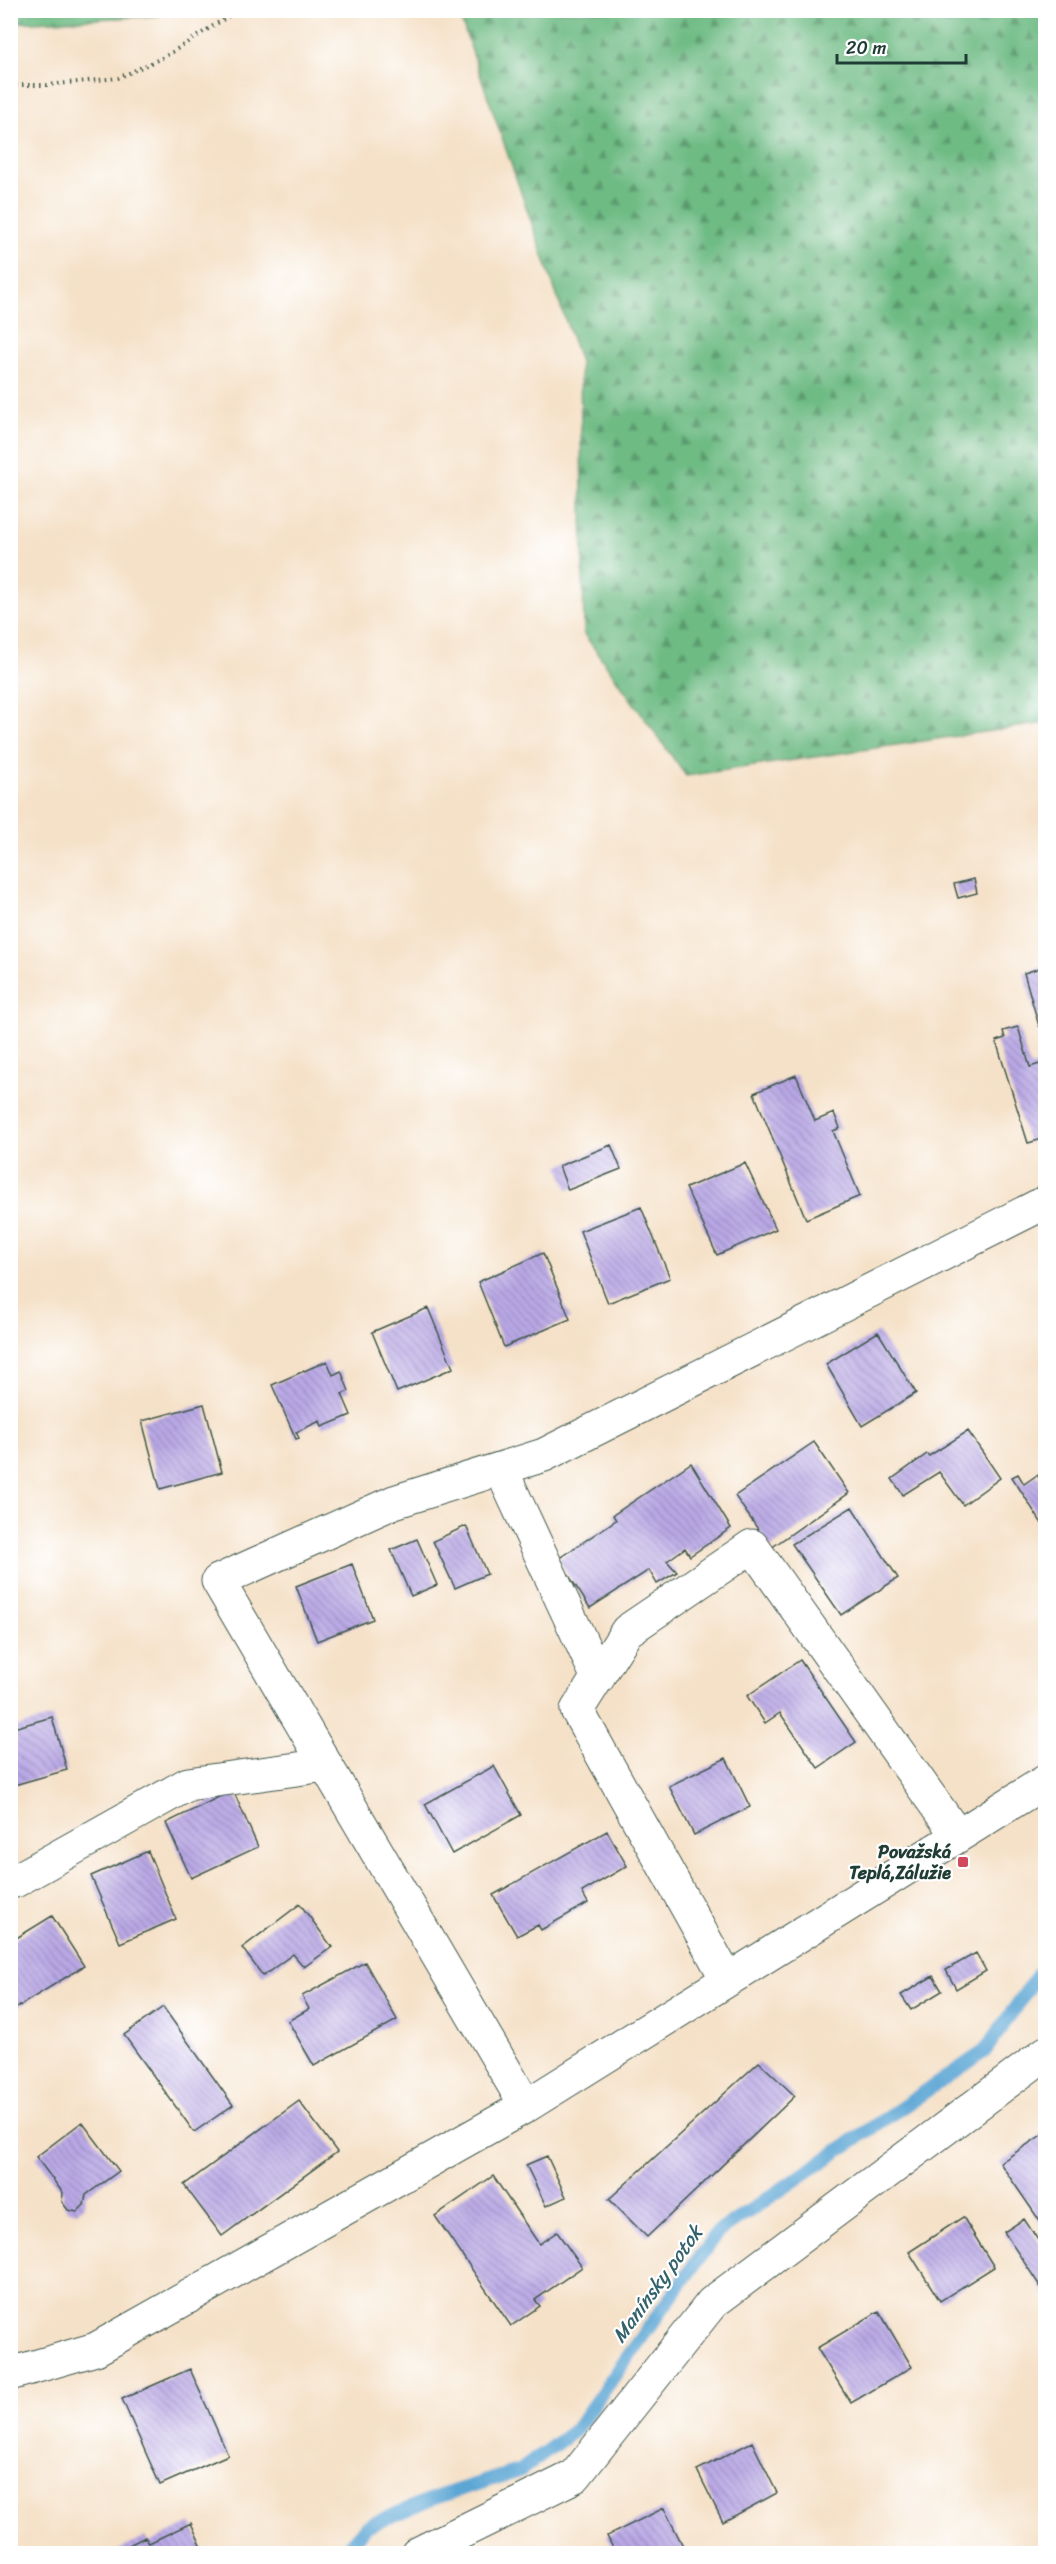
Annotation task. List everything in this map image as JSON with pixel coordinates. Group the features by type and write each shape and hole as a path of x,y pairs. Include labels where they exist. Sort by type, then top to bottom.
{"street":[{"path":"526,2106 218,1581 394,1502 544,1455 1046,1202"},
{"path":"501,1469 598,1678"},
{"path":"727,1979 578,1710 627,1631 752,1546 957,1835"},
{"path":"15,1881 188,1784 326,1765"},
{"path":"11,2374 96,2349 526,2106 1046,1781"},
{"path":"417,2553 575,2476 712,2302 1046,2053"}],"path":[{"path":"10,85 47,85 118,78 166,56 238,10"}],"green space":[{"path":"10,11 165,11 157,16 11,23"},
{"path":"458,11 1045,11 1045,723 686,776 584,634 580,362"}],"building":[{"path":"974,879 977,893 958,898 954,884"},
{"path":"1046,966 1046,1024 1039,1026 1024,973"},
{"path":"1018,1027 1030,1067 1046,1062 1046,1138 1028,1143 996,1041 1005,1038 1003,1031"},
{"path":"796,1075 815,1121 834,1113 840,1128 833,1131 860,1196 806,1219 754,1093"},
{"path":"611,1145 621,1169 568,1190 559,1166"},
{"path":"745,1163 776,1229 717,1255 686,1188"},
{"path":"641,1207 670,1278 608,1303 580,1231"},
{"path":"543,1253 570,1319 504,1347 478,1282"},
{"path":"428,1308 453,1368 397,1392 372,1332"},
{"path":"878,1332 916,1393 862,1426 826,1364"},
{"path":"327,1361 333,1375 341,1371 349,1391 342,1394 351,1415 322,1427 320,1421 296,1432 299,1438 296,1439 272,1385"},
{"path":"204,1404 222,1472 160,1489 142,1421"},
{"path":"968,1431 1000,1478 963,1505 939,1472 903,1495 892,1479 927,1454 929,1456"},
{"path":"814,1442 849,1493 771,1548 735,1496"},
{"path":"691,1463 731,1528 690,1556 685,1548 667,1561 677,1572 657,1584 649,1570 590,1608 558,1559 616,1520 613,1515"},
{"path":"1018,1474 1024,1484 1037,1475 1046,1488 1046,1530 1012,1477"},
{"path":"852,1507 898,1578 841,1615 792,1544"},
{"path":"466,1526 487,1574 455,1588 433,1541"},
{"path":"417,1539 437,1585 411,1596 391,1550"},
{"path":"352,1564 373,1619 317,1641 296,1586"},
{"path":"800,1660 856,1742 818,1768 780,1713 765,1723 747,1696"},
{"path":"52,1717 67,1770 14,1785 10,1772 10,1729"},
{"path":"726,1758 750,1807 694,1835 669,1786"},
{"path":"494,1766 521,1815 452,1854 425,1804"},
{"path":"233,1790 258,1847 191,1878 166,1823"},
{"path":"607,1831 627,1866 582,1892 588,1903 541,1930 538,1925 517,1936 493,1895"},
{"path":"148,1851 176,1919 120,1943 91,1876"},
{"path":"300,1904 332,1947 304,1967 293,1954 263,1976 242,1948"},
{"path":"52,1916 84,1966 10,2012 10,1942"},
{"path":"976,1953 986,1971 956,1989 946,1970"},
{"path":"365,1962 397,2020 314,2066 288,2021 309,2009 302,1996"},
{"path":"933,1976 942,1991 911,2010 901,1995"},
{"path":"163,2007 233,2105 194,2132 124,2035"},
{"path":"759,2062 795,2096 647,2237 609,2199"},
{"path":"299,2101 337,2152 222,2236 184,2185"},
{"path":"82,2122 119,2171 86,2195 84,2205 77,2212 68,2210 62,2202 63,2193 36,2157"},
{"path":"1046,2132 1046,2230 1000,2163"},
{"path":"547,2156 566,2197 546,2206 526,2165"},
{"path":"493,2176 539,2244 557,2232 582,2267 535,2300 540,2306 511,2326 435,2216"},
{"path":"963,2217 994,2267 940,2301 909,2252"},
{"path":"1024,2219 1046,2252 1046,2295 1004,2232"},
{"path":"879,2311 912,2367 851,2403 817,2348"},
{"path":"190,2369 228,2455 160,2485 122,2399"},
{"path":"752,2442 777,2493 723,2522 697,2470"},
{"path":"664,2508 687,2554 616,2554 607,2536"},
{"path":"191,2523 205,2554 111,2554 145,2537 149,2543"}],"waterway":[{"name":"Manínsky potok","path":"341,2554 366,2527 434,2498 521,2470 576,2429 717,2233 985,2051 1046,1963"}],"place":[{"name":"Považská Teplá,Zálužie","path":"963,1862"}]}
